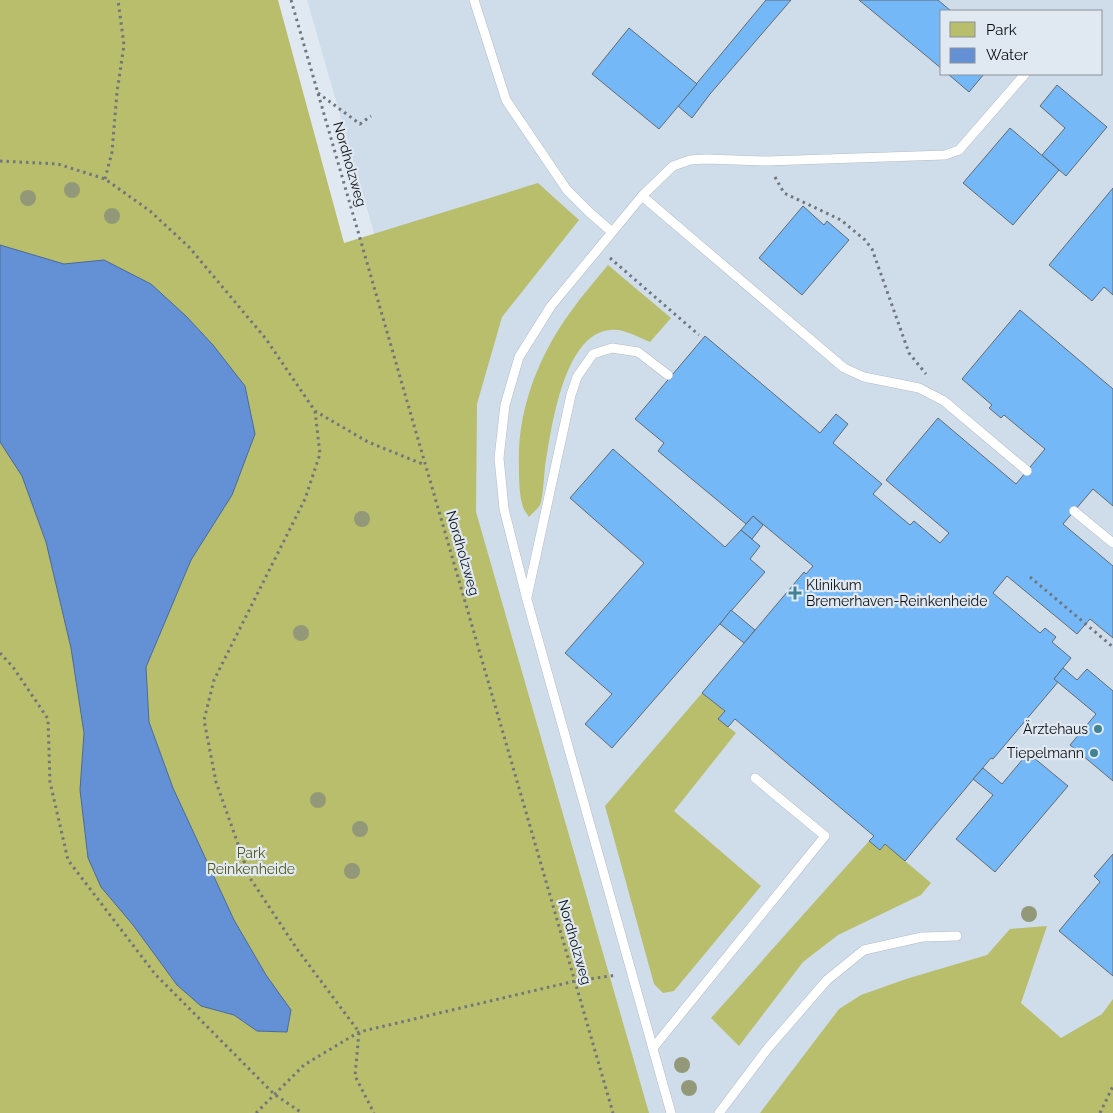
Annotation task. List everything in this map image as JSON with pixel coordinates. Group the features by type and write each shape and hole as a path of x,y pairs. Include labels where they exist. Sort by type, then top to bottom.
{"lane":[{"path":"474,0 506,100 567,190 612,232"},
{"path":"671,1113 527,600 504,509 499,458 505,405 519,357 551,306 642,196 673,166 690,160 767,161 945,155 959,150 1024,75"},
{"path":"642,196 844,368 864,377 918,388 944,401 1027,471"},
{"path":"527,600 571,395 577,377 593,354 612,348 638,352 668,375"},
{"path":"1074,511 1113,543"},
{"path":"653,1048 825,836 755,778"},
{"path":"719,1113 768,1048 826,980 864,950 922,937 957,936"}],"path":[{"path":"105,179 112,152 117,92 124,45 118,0"},
{"name":"Nordholzweg","path":"291,0 613,1113"},
{"path":"318,93 360,124 372,116"},
{"path":"767,161 784,194 841,220 866,240 872,249 909,353 926,374 933,378"},
{"path":"0,162 58,164 105,179 150,211 188,247 266,339 315,411 368,442 426,465"},
{"path":"598,248 699,335"},
{"path":"315,411 320,454 305,499 214,680 204,720 216,782 250,878 297,949 359,1032 355,1076 374,1113"},
{"path":"1030,576 1113,647"},
{"path":"0,653 13,667 48,719 50,782 68,860 154,974 274,1094 302,1113"},
{"path":"256,1113 304,1065 359,1032 575,981 632,973"},
{"path":"1100,1113 1113,1086"}],"shaded area":[{"name":"Klinikum Bremerhaven-Reinkenheide","path":"307,0 1113,0 1113,1113 627,1113"}],"green space":[{"name":"Park Reinkenheide","path":"0,0 278,0 344,243 538,183 579,220 502,317 477,404 476,512 649,1113 0,1113"},
{"path":"608,265 671,318 650,342 625,332 610,330 594,336 581,348 570,366 556,409 545,467 541,502 529,517 523,507 520,492 519,444 526,403 532,383 560,327"},
{"path":"702,693 725,711 718,719 736,733 674,811 761,886 674,991 663,993 654,984 605,806"},
{"path":"869,841 880,850 885,844 931,883 921,895 838,935 803,962 739,1046 711,1018"},
{"path":"1047,926 1021,1003 1061,1038 1102,1014 1113,999 1113,1113 760,1113 839,1009 861,995 906,979 987,955 1010,929"}],"water":[{"path":"0,245 64,264 104,260 151,284 186,316 213,345 245,386 255,434 232,495 191,560 146,667 149,722 173,788 234,920 266,975 291,1010 287,1032 257,1031 234,1015 201,1006 177,985 133,925 101,887 88,858 80,790 84,733 71,648 46,542 22,476 0,442"}],"building":[{"path":"766,0 791,0 710,94 692,118 678,106"},
{"path":"859,0 938,0 950,10 940,10 940,67"},
{"path":"629,28 697,84 659,129 592,74"},
{"path":"949,75 983,75 969,92"},
{"path":"1057,85 1107,127 1066,176 1042,155 1065,128 1040,106"},
{"path":"1010,128 1059,170 1013,225 963,183"},
{"path":"1113,188 1113,295 1104,287 1092,301 1049,265"},
{"path":"803,206 824,225 827,221 849,240 802,295 759,258"},
{"path":"1020,310 1113,389 1113,506 1093,489 1063,524 1113,566 1113,638 1090,619 1077,634 1007,576 993,593 1040,633 1045,628 1056,637 1052,642 1071,658 1054,679 1058,682 993,759 991,758 905,861 885,844 880,850 869,841 874,836 735,719 728,727 718,719 725,711 702,693 804,572 806,574 813,566 753,516 746,524 658,451 664,443 635,419 705,336 820,433 836,414 848,424 833,443 882,484 873,494 910,525 914,521 940,543 949,533 886,480 938,418 1016,484 1045,449 1004,415 1001,418 989,408 992,405 962,379"},
{"path":"613,449 725,547 741,530 760,546 750,559 765,572 612,748 585,724 612,694 565,653 644,563 570,498"},
{"path":"753,516 763,525 752,539 741,530"},
{"path":"731,610 755,630 744,643 720,624"},
{"name":"Ärztehaus","path":"1063,668 1077,680 1087,669 1113,691 1113,781 1070,745 1096,714 1054,679"},
{"path":"1028,753 1068,786 995,872 956,839 993,795 973,779 983,768 1002,784"},
{"path":"1113,854 1113,976 1059,931 1100,882 1094,876"}],"place":[{"name":"Klinikum Bremerhaven-Reinkenheide","path":"795,593"},
{"name":"Ärztehaus","path":"1098,729"},
{"name":"Tiepelmann","path":"1094,753"}]}
